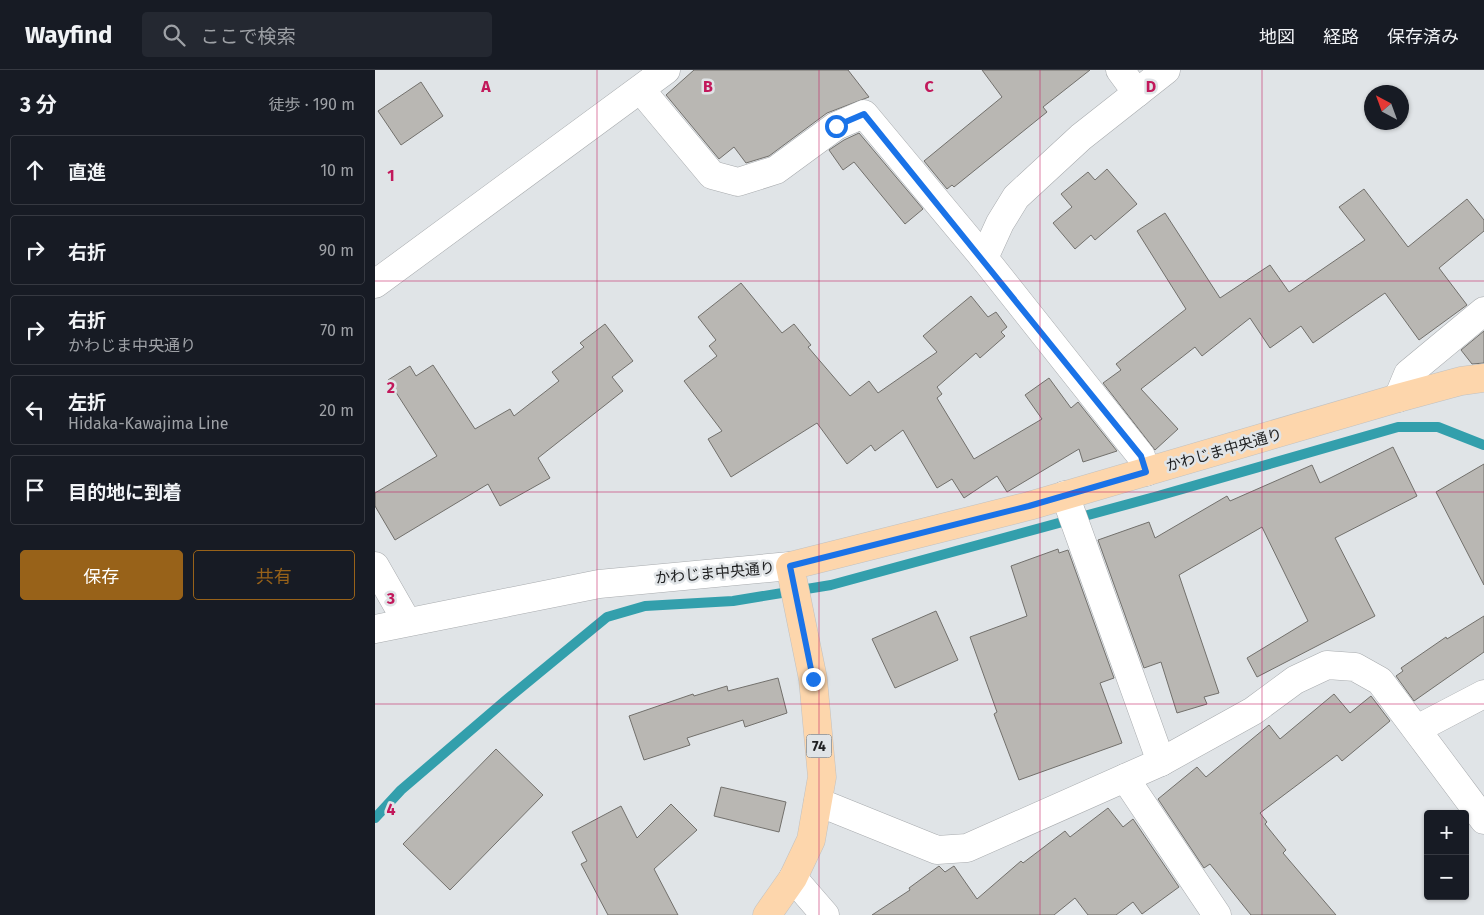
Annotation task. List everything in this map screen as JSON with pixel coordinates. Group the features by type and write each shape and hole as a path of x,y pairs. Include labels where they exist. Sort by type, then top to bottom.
{"main road":[{"name":"かわじま中央通り","path":"790,566 1065,495 1398,398 1461,381 1484,378"},
{"name":"74","path":"767,915 793,878 811,840 823,777 813,679 790,566"}],"street":[{"path":"375,284 667,70"},
{"path":"1121,70 1137,93"},
{"path":"983,258 999,223 1016,197 1081,137 1166,70"},
{"path":"641,90 712,175 738,182 776,170 836,126 864,114 983,258 1141,456 1146,472"},
{"path":"1398,398 1408,374 1484,311"},
{"path":"1065,495 1161,762"},
{"path":"375,566 407,622"},
{"name":"かわじま中央通り","path":"375,629 599,584 790,566"},
{"path":"818,802 937,850 967,848 1161,762 1253,711 1295,680 1327,665 1355,667 1380,681 1484,820"},
{"path":"1417,729 1484,694"},
{"path":"1125,778 1217,915"},
{"path":"793,878 825,915"}],"building":[{"path":"694,70 848,70 869,97 827,113 769,156 746,163 734,147 719,159 666,95"},
{"path":"982,70 1090,70 1043,107 1047,112 954,187 952,185 947,189 924,161 1002,97"},
{"path":"421,82 443,116 401,145 378,111"},
{"path":"859,133 923,209 905,224 854,162 843,170 829,150"},
{"path":"1107,169 1137,204 1095,240 1091,235 1075,249 1053,223 1072,207 1061,194 1088,172 1095,180"},
{"path":"1364,189 1408,247 1467,199 1484,220 1484,231 1439,268 1467,305 1419,340 1385,293 1313,343 1301,326 1270,348 1250,318 1202,356 1195,347 1141,389 1178,429 1155,450 1103,383 1121,370 1116,364 1186,309 1137,231 1165,213 1220,298 1270,265 1289,292 1365,240 1339,207"},
{"path":"741,283 782,333 794,324 811,345 808,347 850,396 869,381 878,393 937,352 923,336 971,296 988,317 996,312 1007,327 1001,332 1005,336 980,358 976,353 937,387 942,394 937,398 974,459 1042,419 1025,395 1049,378 1071,408 1078,402 1117,451 1083,462 1079,449 1007,492 997,476 964,498 952,479 937,488 903,430 875,451 871,445 847,464 817,423 731,477 708,439 722,431 684,381 717,356 709,346 716,340 698,317"},
{"path":"605,324 633,361 612,377 623,391 538,458 550,478 500,506 488,484 395,540 375,506 375,493 437,456 388,380 410,366 416,376 433,365 475,429 510,409 514,416 559,381 552,372 584,347 580,343"},
{"path":"1484,331 1484,363 1472,364 1461,350"},
{"path":"1393,447 1417,496 1335,538 1375,616 1257,677 1247,658 1308,621 1262,527 1179,575 1219,693 1204,697 1207,704 1177,713 1161,662 1144,668 1098,540 1149,522 1155,538 1227,496 1230,501 1312,465 1320,483"},
{"path":"1484,464 1484,585 1436,492"},
{"path":"1058,549 1059,553 1068,550 1114,678 1100,683 1122,743 1019,780 994,714 997,712 970,637 1027,616 1011,566"},
{"path":"936,611 958,660 895,688 872,639"},
{"path":"1484,616 1484,652 1414,701 1396,676 1403,671 1401,668 1446,637 1447,639"},
{"path":"778,678 787,713 745,727 743,720 687,738 690,745 644,760 629,716 693,694 694,696 727,686 728,691"},
{"path":"1334,694 1350,713 1371,696 1390,721 1342,761 1337,755 1260,813 1267,822 1265,824 1286,850 1283,853 1336,915 1251,915 1210,864 1204,868 1158,799 1197,767 1206,777 1269,725 1280,739"},
{"path":"496,749 543,795 450,890 403,844"},
{"path":"721,787 786,802 779,832 714,816"},
{"path":"671,804 697,830 654,869 678,915 608,915 581,864 587,861 572,832 621,806 637,838"},
{"path":"1108,808 1123,827 1133,819 1179,887 1142,914 1133,902 1116,915 1088,915 1075,898 1054,915 872,915 910,890 909,888 939,866 945,872 954,866 977,899 1021,861 1023,863 1065,831 1070,837"}],"waterway":[{"path":"375,818 401,790 607,617 645,606 733,601 831,585 1158,496 1398,427 1438,427 1484,445"}],"route":[{"path":"813,679 790,566 1029,506 1146,472 1141,456 983,258 864,114 836,126"}]}
